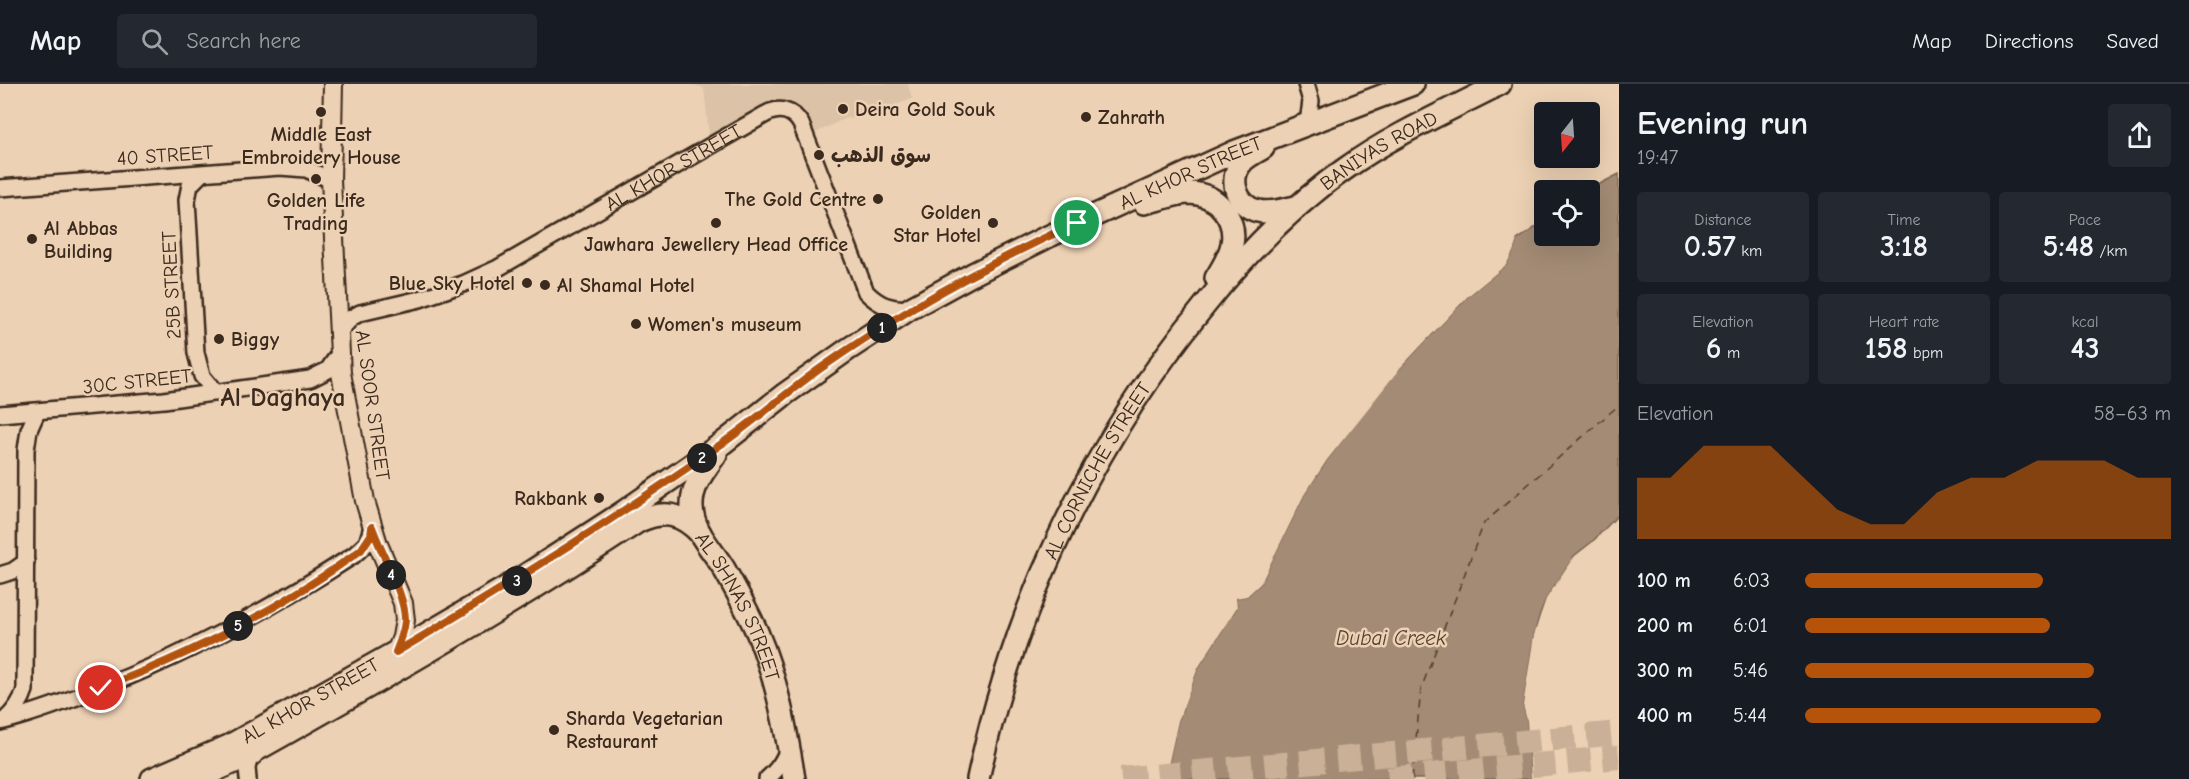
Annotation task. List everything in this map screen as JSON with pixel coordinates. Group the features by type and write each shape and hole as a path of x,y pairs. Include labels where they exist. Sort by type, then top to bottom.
{"main road":[{"name":"AL KHOR STREET","path":"152,779 229,746 396,652 569,548 723,443 819,369 911,308 1012,254 1234,152 1413,84"},
{"name":"BANIYAS ROAD","path":"1296,207 1345,168 1371,151 1500,84"},
{"path":"1296,207 1268,212 1257,211 1248,207 1241,200 1236,191 1235,181 1242,162 1300,126"},
{"path":"1094,216 1188,193 1206,196 1224,209 1232,227 1232,247 1194,318"},
{"name":"AL CORNICHE STREET","path":"978,779 1007,668 1034,592 1057,538 1098,459 1150,376 1194,318 1243,261 1296,207"},
{"name":"AL SHNAS STREET","path":"723,443 698,481 693,493 692,507 700,533 741,599 758,634 771,671 789,746 794,779"},
{"name":"AL KHOR STREET","path":"250,753 486,619 639,521 652,516 672,515 690,523 700,533"},
{"path":"193,779 250,753"}],"street":[{"name":"AL SOOR STREET","path":"333,84 331,180 339,354 355,454 372,527 403,603 405,620 396,652"},
{"path":"1308,88 1318,100 1339,111"},
{"path":"1300,126 1311,110 1308,88"},
{"name":"AL KHOR STREET","path":"338,333 351,318 360,313 428,297 498,268 766,114 777,110 789,112 801,124 866,292 886,307 911,308"},
{"name":"40 STREET","path":"0,188 293,167 313,171 331,180"},
{"name":"25B STREET","path":"201,174 190,185 187,200 195,331 198,365 208,386 216,393"},
{"name":"30C STREET","path":"0,414 216,393 320,376 335,363 339,354"},
{"path":"2,721 14,713 25,690 26,450 28,430 37,412"},
{"path":"2,721 110,685 211,640 260,614 354,555 367,543 372,527"},
{"path":"0,575 13,571 26,562"},
{"path":"767,779 777,771 785,759 789,746"},
{"path":"248,779 247,768 250,753"}],"shaded area":[{"name":"Deira Gold Souk","path":"691,84 908,84 912,99 857,118 846,118 813,134 805,110 779,102 709,135 704,88"}],"water":[{"name":"Dubai Creek","path":"1619,174 1619,514 1593,541 1574,556 1546,599 1540,614 1534,635 1523,705 1527,721 1531,779 1165,779 1178,721 1198,668 1237,607 1236,598 1247,596 1261,583 1304,495 1327,460 1401,367 1468,296 1506,265 1517,240 1534,228 1534,246 1600,246 1600,184"}],"pier":[{"path":"1517,240 1506,265 1468,296 1401,367 1327,460 1304,495 1261,583 1247,596 1236,598 1237,607 1198,668 1178,721 1165,779 1162,779 1175,720 1195,667 1234,606 1234,596 1246,593 1259,581 1302,493 1325,458 1398,365 1466,294 1504,263 1513,243"},
{"path":"1574,556 1549,601 1537,635 1526,704 1530,721 1534,779 1531,779 1527,721 1523,705 1534,635 1546,599"}],"ferry route":[{"path":"1412,779 1421,689 1484,523 1619,405"}],"tunnel":[{"path":"1121,779 1619,733"},
{"path":"1388,779 1619,757"}],"place":[{"name":"Deira Gold Souk","path":"843,109"},
{"name":"Middle East Embroidery House","path":"321,112"},
{"name":"Zahrath","path":"1086,117"},
{"name":"سوق الذهب","path":"819,155"},
{"name":"Golden Life Trading","path":"316,179"},
{"name":"The Gold Centre","path":"878,199"},
{"name":"Jawhara Jewellery Head Office","path":"716,223"},
{"name":"Golden Star Hotel","path":"993,223"},
{"name":"Al Abbas Building","path":"32,239"},
{"name":"Blue Sky Hotel","path":"527,283"},
{"name":"Al Shamal Hotel","path":"545,285"},
{"name":"Women's museum","path":"636,324"},
{"name":"Biggy","path":"219,339"},
{"name":"Rakbank","path":"599,498"},
{"name":"Sharda Vegetarian Restaurant","path":"554,730"}],"district":[{"name":"Al Daghaya","path":"283,397"}],"route":[{"path":"101,688 211,640 260,614 361,550 371,535 372,527 403,603 405,620 396,652 512,584 625,511 723,443 819,369 911,308 1012,254 1077,223"}]}
